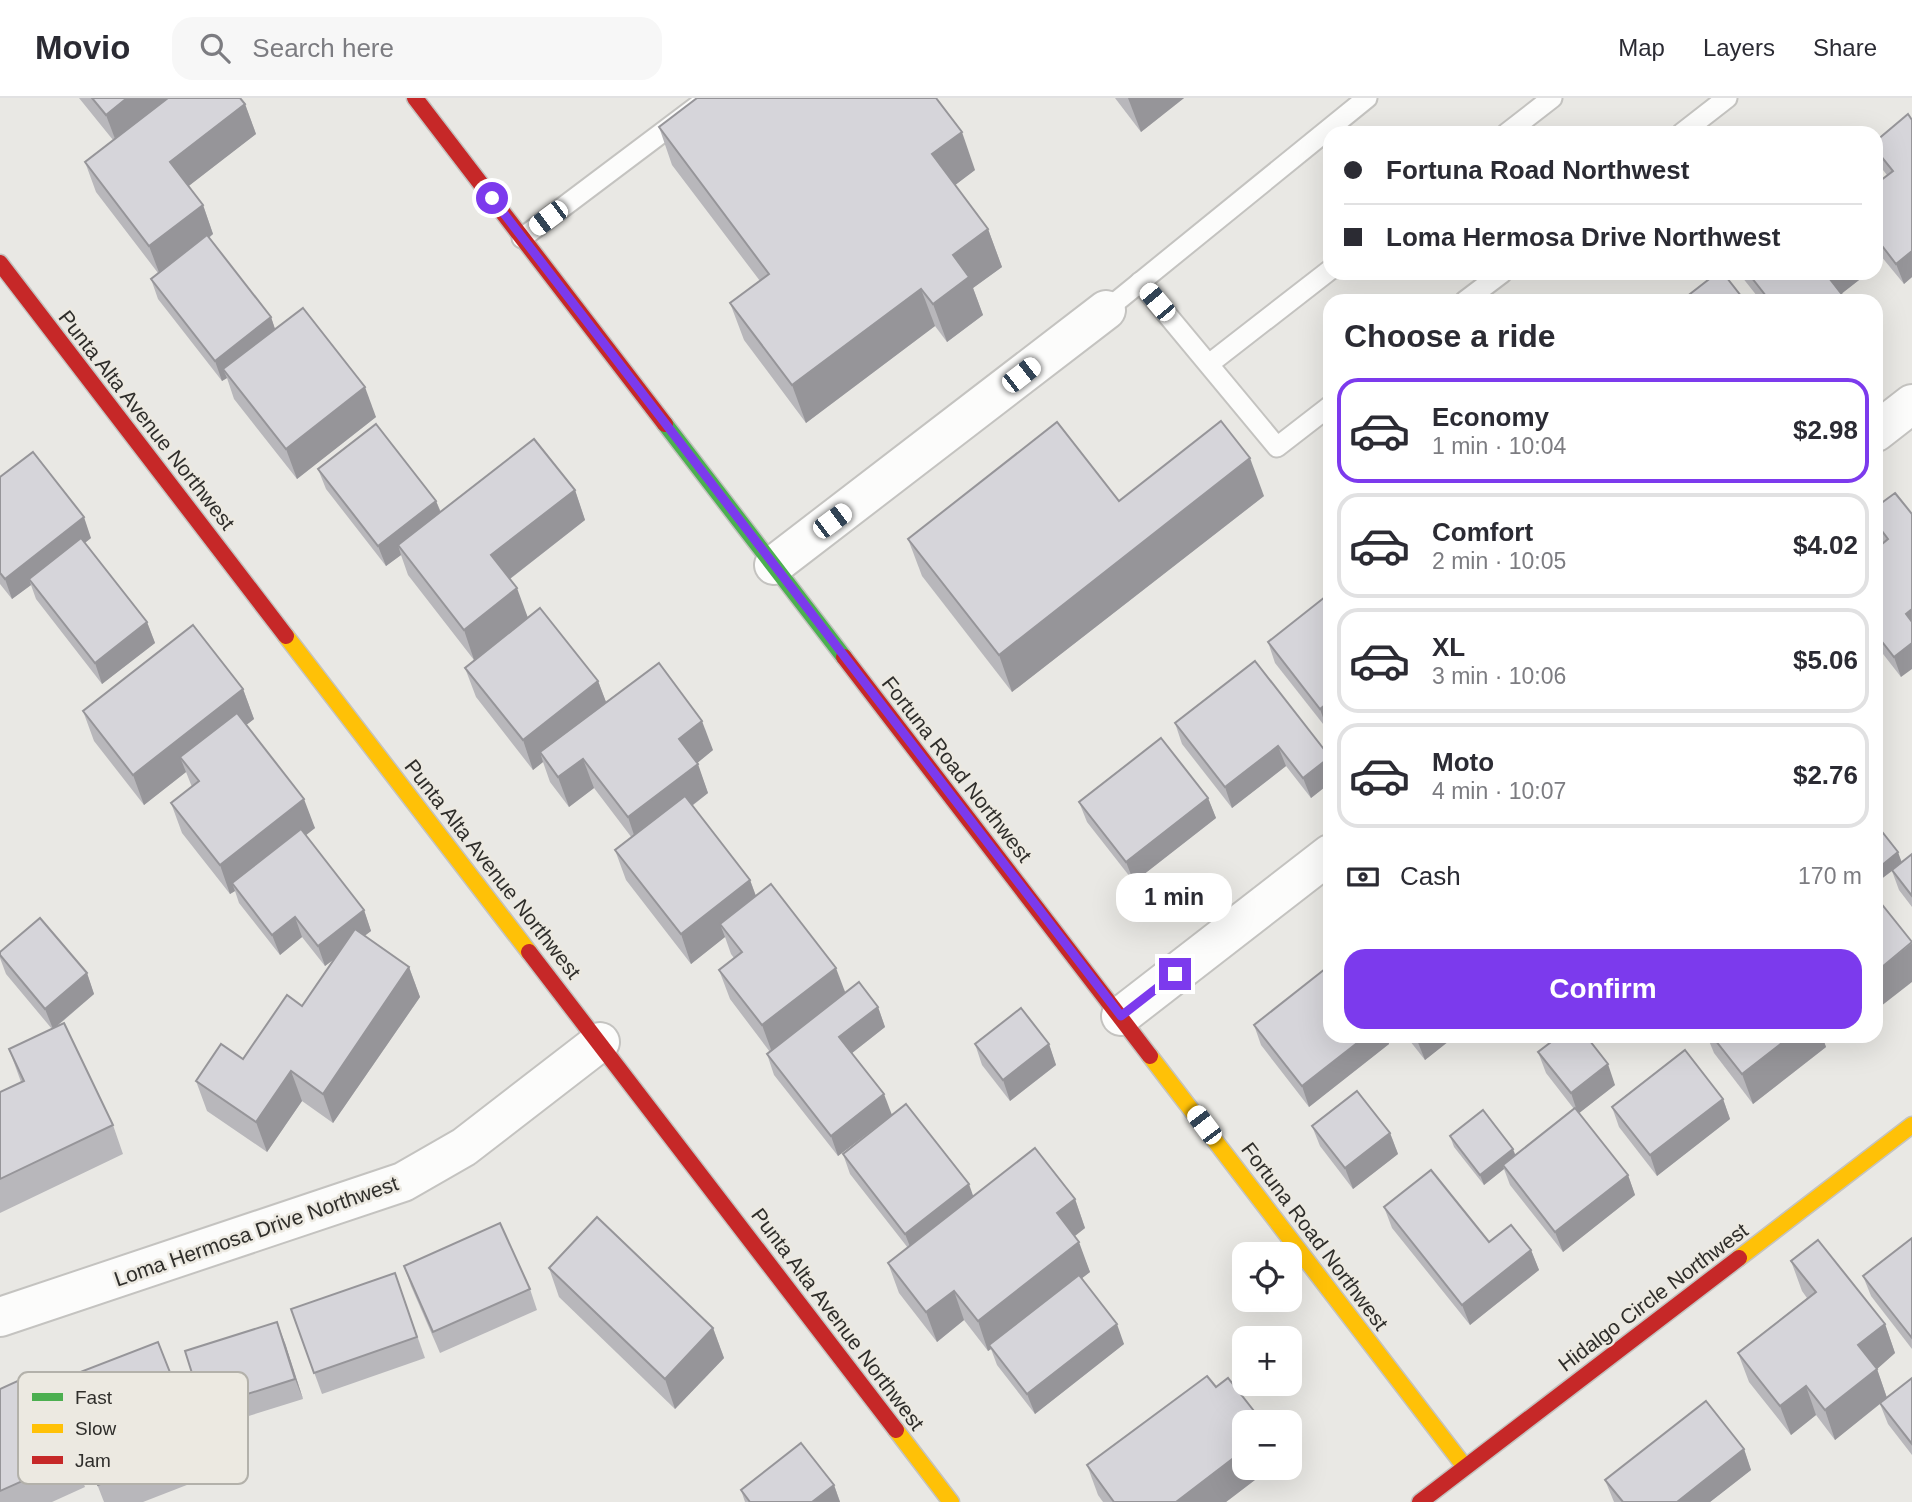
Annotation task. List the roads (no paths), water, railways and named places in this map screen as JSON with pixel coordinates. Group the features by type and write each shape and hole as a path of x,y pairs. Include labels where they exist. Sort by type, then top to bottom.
{"street":[{"name":"Fortuna Road Northwest","path":"415,98 1465,1466"},
{"name":"Punta Alta Avenue Northwest","path":"0,263 951,1502"},
{"path":"774,565 1105,310"},
{"path":"1883,427 1912,404"},
{"path":"1121,1016 1323,859"},
{"name":"Loma Hermosa Drive Northwest","path":"0,1317 402,1182 464,1147 600,1042"},
{"name":"Hidalgo Circle Northwest","path":"1420,1502 1912,1125"}],"lane":[{"path":"523,238 708,98"},
{"path":"1332,126 1367,98"},
{"path":"1516,126 1552,98"},
{"path":"1691,126 1727,98"},
{"path":"1105,310 1323,134"},
{"path":"1209,364 1323,275"},
{"path":"1474,294 1493,280"},
{"path":"1140,282 1277,447 1323,411"}]}
